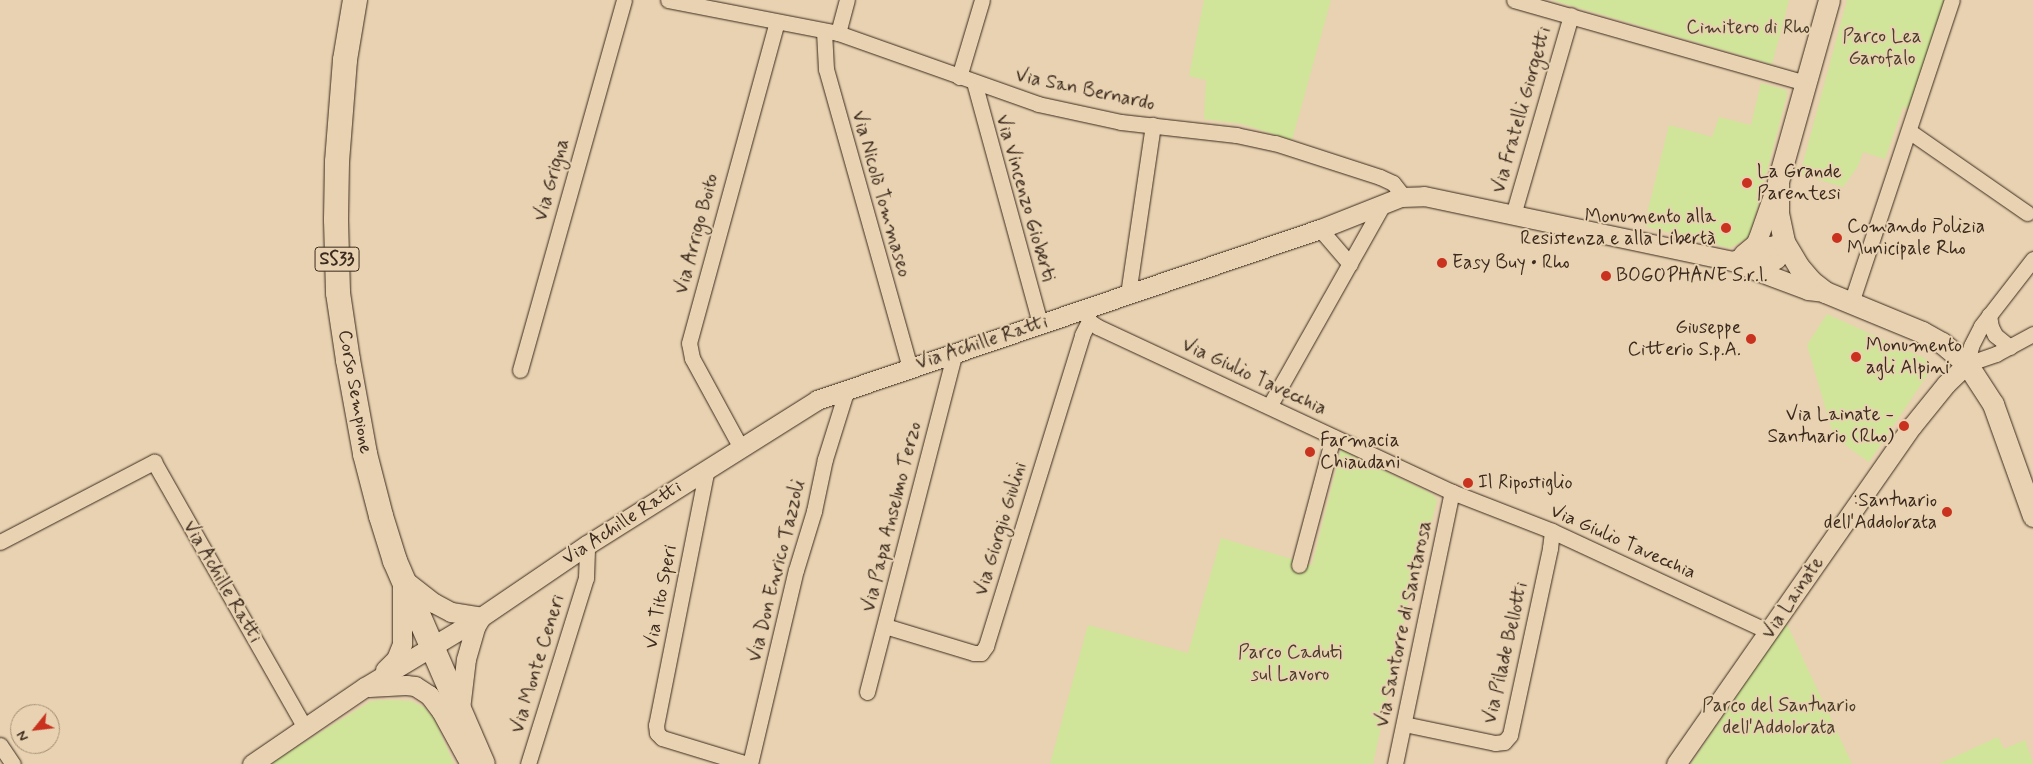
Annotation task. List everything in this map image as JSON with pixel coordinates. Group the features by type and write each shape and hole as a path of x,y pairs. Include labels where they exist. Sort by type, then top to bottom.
{"main road":[{"name":"Corso Sempione","path":"355,0 345,60 337,162 338,293 348,360 364,446 381,516 402,578 483,764"},
{"path":"1829,0 1778,182 1778,213 1786,246 1799,267 1811,281 1825,292 1922,332 1942,343 1966,364 1992,404 2033,516"}],"street":[{"name":"Via Grigna","path":"520,370 624,0"},
{"name":"Via San Bernardo","path":"668,0 831,32 1038,104 1121,122 1236,135 1276,144 1380,177 1393,183 1404,197"},
{"name":"Via Nicolò Tommaseo","path":"847,0 831,32 826,69 910,367"},
{"path":"959,77 982,0"},
{"path":"1514,0 1805,83"},
{"path":"1851,303 1952,0"},
{"name":"Via Fratelli Giorgetti","path":"1513,215 1571,15"},
{"name":"Via Arrigo Boito","path":"741,448 692,358 689,343 777,22"},
{"name":"Via Vincenzo Gioberti","path":"974,82 1040,324"},
{"path":"1128,294 1153,125"},
{"path":"1909,131 2027,213"},
{"path":"1732,261 1755,244 1778,182"},
{"name":"Via Achille Ratti","path":"252,764 365,687 481,617 587,545 802,409 847,389 1040,324 1088,315 1128,294 1320,229 1404,197 1424,196 1732,261 1808,290 1825,292"},
{"path":"1270,405 1382,206"},
{"path":"1320,229 1350,264"},
{"path":"1732,261 1766,246 1786,246"},
{"path":"1966,364 1979,330 2033,259"},
{"name":"Via Giulio Tavecchia","path":"1088,315 1333,437 1452,492 1552,531 1770,632"},
{"name":"Via Giorgio Giulini","path":"885,626 974,653 981,653 986,646 1088,315"},
{"path":"1989,315 1990,327 1995,335 2010,347"},
{"path":"1966,364 2010,347 2033,334"},
{"name":"Via Papa Anselmo Terzo","path":"867,692 955,352"},
{"name":"Via Lainate","path":"1676,764 1770,632 1912,426 1946,384 1966,364"},
{"name":"Via Don Enrico Tazzoli","path":"749,764 796,570 814,511 825,459 847,389"},
{"path":"1299,565 1333,437"},
{"name":"Via Achille Ratti","path":"0,542 154,462 305,728"},
{"name":"Via Tito Speri","path":"707,468 656,725 657,734 662,738 749,764"},
{"name":"Via Santorre di Santarosa","path":"1395,764 1452,492"},
{"name":"Via Pilade Bellotti","path":"1404,724 1495,743 1504,742 1510,735 1552,531"},
{"name":"Via Monte Ceneri","path":"528,764 586,578 587,545"},
{"path":"402,578 434,603 451,612 481,617 475,627 466,659 460,709"},
{"path":"365,687 396,659 402,644 402,578"},
{"path":"365,687 398,684 415,686 423,691 441,712 470,764"},
{"path":"0,745 13,764"}],"green space":[{"path":"1204,0 1331,0 1292,140 1242,124 1204,119 1206,80 1189,76"},
{"name":"Cimitero di Rho","path":"1552,0 1789,0 1772,64"},
{"name":"Parco Lea Garofalo","path":"1847,0 1945,0 1911,108 1903,107 1885,159 1863,152 1858,166 1843,187 1800,174"},
{"path":"1761,83 1786,90 1787,95 1750,235 1730,248 1644,226 1669,125 1712,137 1719,117 1751,125"},
{"path":"1827,314 1928,360 1930,371 1869,462 1834,437 1807,345"},
{"name":"Parco Caduti sul Lavoro","path":"1341,450 1432,494 1437,500 1430,530 1424,529 1373,764 1050,764 1088,625 1188,653 1221,538 1312,565"},
{"name":"Parco del Santuario dell'Addolorata","path":"1786,622 1852,764 1691,764"},
{"path":"371,701 411,701 424,707 435,721 454,764 270,764"},
{"path":"1998,737 2004,749 2025,740 2033,764 1939,764"}],"place":[{"name":"La Grande Parentesi","path":"1747,183"},
{"name":"Monumento alla Resistenza e alla Libertà","path":"1726,228"},
{"name":"Comando Polizia Municipale Rho","path":"1837,238"},
{"name":"Easy Buy • Rho","path":"1442,263"},
{"name":"BOGOPHANE S.r.l.","path":"1606,276"},
{"name":"Giuseppe Citterio S.p.A.","path":"1751,339"},
{"name":"Monumento agli Alpini","path":"1856,357"},
{"name":"Via Lainate - Santuario (Rho)","path":"1904,426"},
{"name":"Farmacia Chiaudani","path":"1310,452"},
{"name":"Il Ripostiglio","path":"1468,483"},
{"name":":Santuario dell'Addolorata","path":"1947,512"}]}
